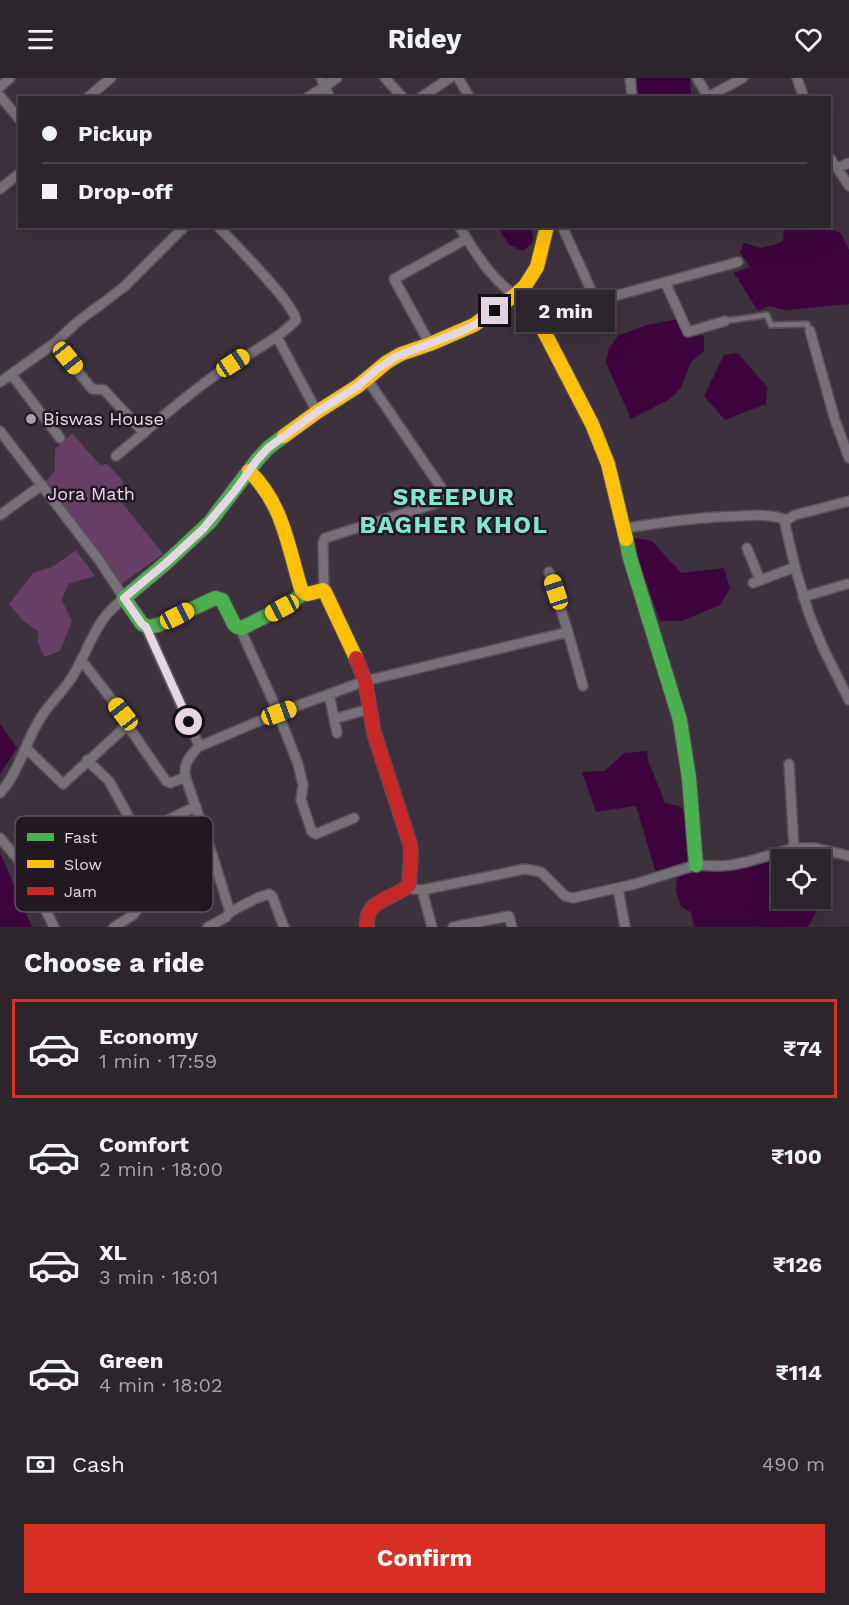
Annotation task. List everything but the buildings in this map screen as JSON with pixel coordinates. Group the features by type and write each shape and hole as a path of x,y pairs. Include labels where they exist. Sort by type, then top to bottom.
{"street":[{"path":"0,87 10,78"},
{"path":"89,96 111,78"},
{"path":"309,96 323,82 337,78"},
{"path":"385,78 401,96"},
{"path":"423,96 458,78 469,96"},
{"path":"630,78 632,96"},
{"path":"697,78 706,96"},
{"path":"709,96 743,78"},
{"path":"797,78 803,96"},
{"path":"323,82 329,96"},
{"path":"2,103 18,118"},
{"path":"831,159 849,186"},
{"path":"837,168 849,163"},
{"path":"0,189 18,175"},
{"path":"0,382 55,343 76,323 124,287 182,228"},
{"path":"116,456 203,384 277,337 296,320 293,310 281,295 220,228"},
{"path":"460,228 497,280 518,292 543,328 602,447 612,480 622,529 680,720 689,778 696,864"},
{"path":"0,793 13,777 43,713 68,683 103,620 124,598 203,529 268,448 395,357 474,325 518,292 533,276 547,228"},
{"path":"563,228 597,303"},
{"path":"430,344 394,279 466,239"},
{"path":"543,328 618,295 738,262"},
{"path":"665,282 688,333 725,321"},
{"path":"810,331 835,420 849,458"},
{"path":"277,337 317,412"},
{"path":"55,343 92,389 104,390 144,433"},
{"path":"12,374 60,438"},
{"path":"367,379 442,489 444,499 411,513 325,538 323,543 324,590 349,641 365,681 374,733 410,844 409,885 370,910 367,915 367,927"},
{"path":"0,431 99,560 146,627 198,741 198,747"},
{"path":"249,471 261,482 274,502 303,594"},
{"path":"0,515 42,485"},
{"path":"622,529 717,516 767,515 786,520 795,515 849,501"},
{"path":"786,520 786,533 803,597 823,648 849,700"},
{"path":"747,548 756,582 795,567"},
{"path":"549,572 583,686"},
{"path":"803,597 847,584"},
{"path":"146,627 158,625 217,597 222,600 234,624 242,628 282,608 303,594 324,590"},
{"path":"242,628 243,635 279,713 302,779 301,800 312,832 316,834 354,818"},
{"path":"199,816 184,768 187,760 198,747 279,713 365,681 568,632"},
{"path":"82,661 123,714 126,723 166,781 170,783 186,777"},
{"path":"329,694 337,733"},
{"path":"334,719 369,710"},
{"path":"26,748 63,784 122,730 126,723"},
{"path":"87,760 109,781 128,816"},
{"path":"789,764 794,848"},
{"path":"175,816 196,806"},
{"path":"0,838 15,856"},
{"path":"409,885 413,889 422,890 525,869 541,872 569,898 618,888 696,864 731,865 794,848 816,848 849,856"},
{"path":"213,857 230,912"},
{"path":"618,888 625,927"},
{"path":"422,890 432,927"},
{"path":"208,927 226,917 230,912 269,894 272,896 284,927"},
{"path":"47,912 54,927"},
{"path":"114,927 135,912"},
{"path":"453,927 473,925 509,916 512,927"}],"lane":[{"path":"725,321 767,315 771,325 807,324 810,331"}],"green space":[{"name":"Jora Math","path":"72,433 100,465 107,464 123,481 120,500 163,554 121,584 45,483 55,470 55,449"},
{"path":"76,550 95,576 68,584 62,600 72,621 60,651 44,657 38,643 38,631 23,621 9,604 33,573 52,567"}],"shaded area":[{"path":"637,78 690,78 691,94 686,96 640,96 637,90"},
{"path":"499,228 532,228 533,242 523,251 509,245"},
{"path":"784,228 824,228 841,233 849,250 849,304 786,310 768,306 758,311 734,273 750,267 740,252 744,243 762,248 783,242"},
{"path":"678,319 704,337 704,351 692,361 680,389 670,399 631,419 606,363 609,348 618,336 647,325"},
{"path":"738,353 767,387 766,404 725,420 704,396 724,355"},
{"path":"630,537 652,541 681,573 724,568 730,588 720,605 681,621 660,621"},
{"path":"0,724 17,748 0,774"},
{"path":"647,751 648,760 665,803 679,806 688,813 691,853 688,863 657,876 636,806 596,812 582,772 605,771 624,753"},
{"path":"0,853 15,888 15,912 26,912 32,927 0,927"},
{"path":"771,861 771,909 817,909 808,927 694,927 691,912 681,907 676,891 677,878 685,873 750,867"}],"traffic: fast":[{"path":"284,436 257,460 210,522 124,598 142,624 149,627 215,598 222,600 234,624 242,628 282,608 303,594"},
{"path":"626,539 680,720 689,778 696,865"}],"traffic: slow":[{"path":"284,436 358,386 387,362 401,354 474,325 515,295 525,286 537,267 547,228"},
{"path":"522,289 592,424 608,464 626,539"},
{"path":"249,471 261,484 277,513 302,592 308,594 323,590 325,592 356,658"}],"traffic: jam":[{"path":"356,658 365,681 374,733 410,844 411,854 409,885 375,905 367,918 367,927"}],"place":[{"name":"Biswas House","path":"31,419"}],"district":[{"name":"SREEPUR BAGHER KHOL","path":"454,511"}],"route":[{"path":"189,722 146,627 124,598 210,522 268,448 317,412 358,386 395,357 462,331 495,311"}]}
